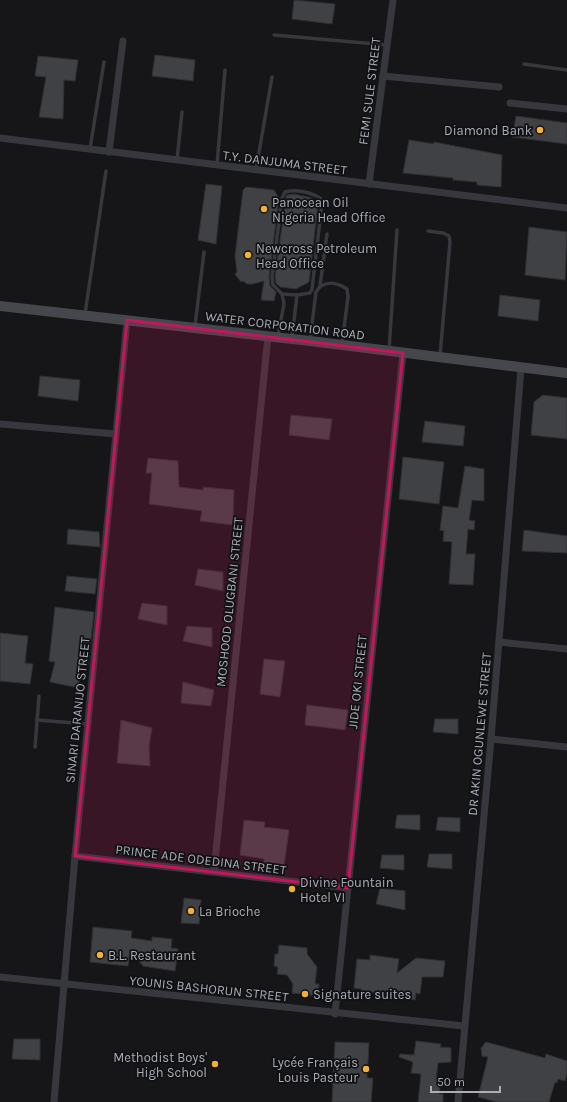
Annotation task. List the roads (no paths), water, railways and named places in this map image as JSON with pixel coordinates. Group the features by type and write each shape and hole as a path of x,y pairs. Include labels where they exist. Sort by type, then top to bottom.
{"street":[{"name":"FEMI SULE STREET","path":"369,184 393,0"},
{"path":"110,152 123,41"},
{"path":"383,76 499,87"},
{"path":"510,103 567,109"},
{"name":"T.Y. DANJUMA STREET","path":"0,138 567,208"},
{"name":"WATER CORPORATION ROAD","path":"0,306 273,336 567,373"},
{"name":"SINARI DARANIJO STREET","path":"54,1102 63,984 127,320"},
{"name":"MOSHOOD OLUGBANI STREET","path":"214,872 273,336"},
{"name":"JIDE OKI STREET","path":"335,1014 403,353"},
{"name":"DR AKIN OGUNLEWE STREET","path":"458,1102 491,739 521,368"},
{"path":"0,424 116,434"},
{"path":"499,642 567,649"},
{"path":"491,739 567,746"},
{"name":"PRINCE ADE ODEDINA STREET","path":"75,856 348,888"},
{"name":"YOUNIS BASHORUN STREET","path":"0,977 335,1014 464,1026"}],"lane":[{"path":"274,34 387,45"},
{"path":"90,149 104,62"},
{"path":"524,64 567,70"},
{"path":"217,165 225,70"},
{"path":"256,170 272,77"},
{"path":"177,160 182,112"},
{"path":"85,315 106,171"},
{"path":"273,336 284,304 282,294 273,285 272,277 282,198 285,192 291,191 315,194 322,199 322,203 312,289 310,293 297,295 282,294"},
{"path":"389,351 397,230"},
{"path":"428,231 443,233 450,236 440,357"},
{"path":"310,341 316,292 320,286 327,234"},
{"path":"195,327 204,252"},
{"path":"320,286 325,283 342,286 347,289 348,296 342,345"},
{"path":"292,339 297,295"},
{"path":"34,747 39,696"},
{"path":"37,720 88,724"}],"place":[{"name":"Diamond Bank","path":"540,130"},
{"name":"Panocean Oil Nigeria Head Office","path":"264,209"},
{"name":"Newcross Petroleum Head Office","path":"248,255"},
{"name":"Divine Fountain Hotel VI","path":"292,889"},
{"name":"La Brioche","path":"191,911"},
{"name":"B.L. Restaurant","path":"100,955"},
{"name":"Signature suites","path":"305,994"},
{"name":"Methodist Boys' High School","path":"215,1064"},
{"name":"Lycée Français Louis Pasteur","path":"366,1069"}]}
